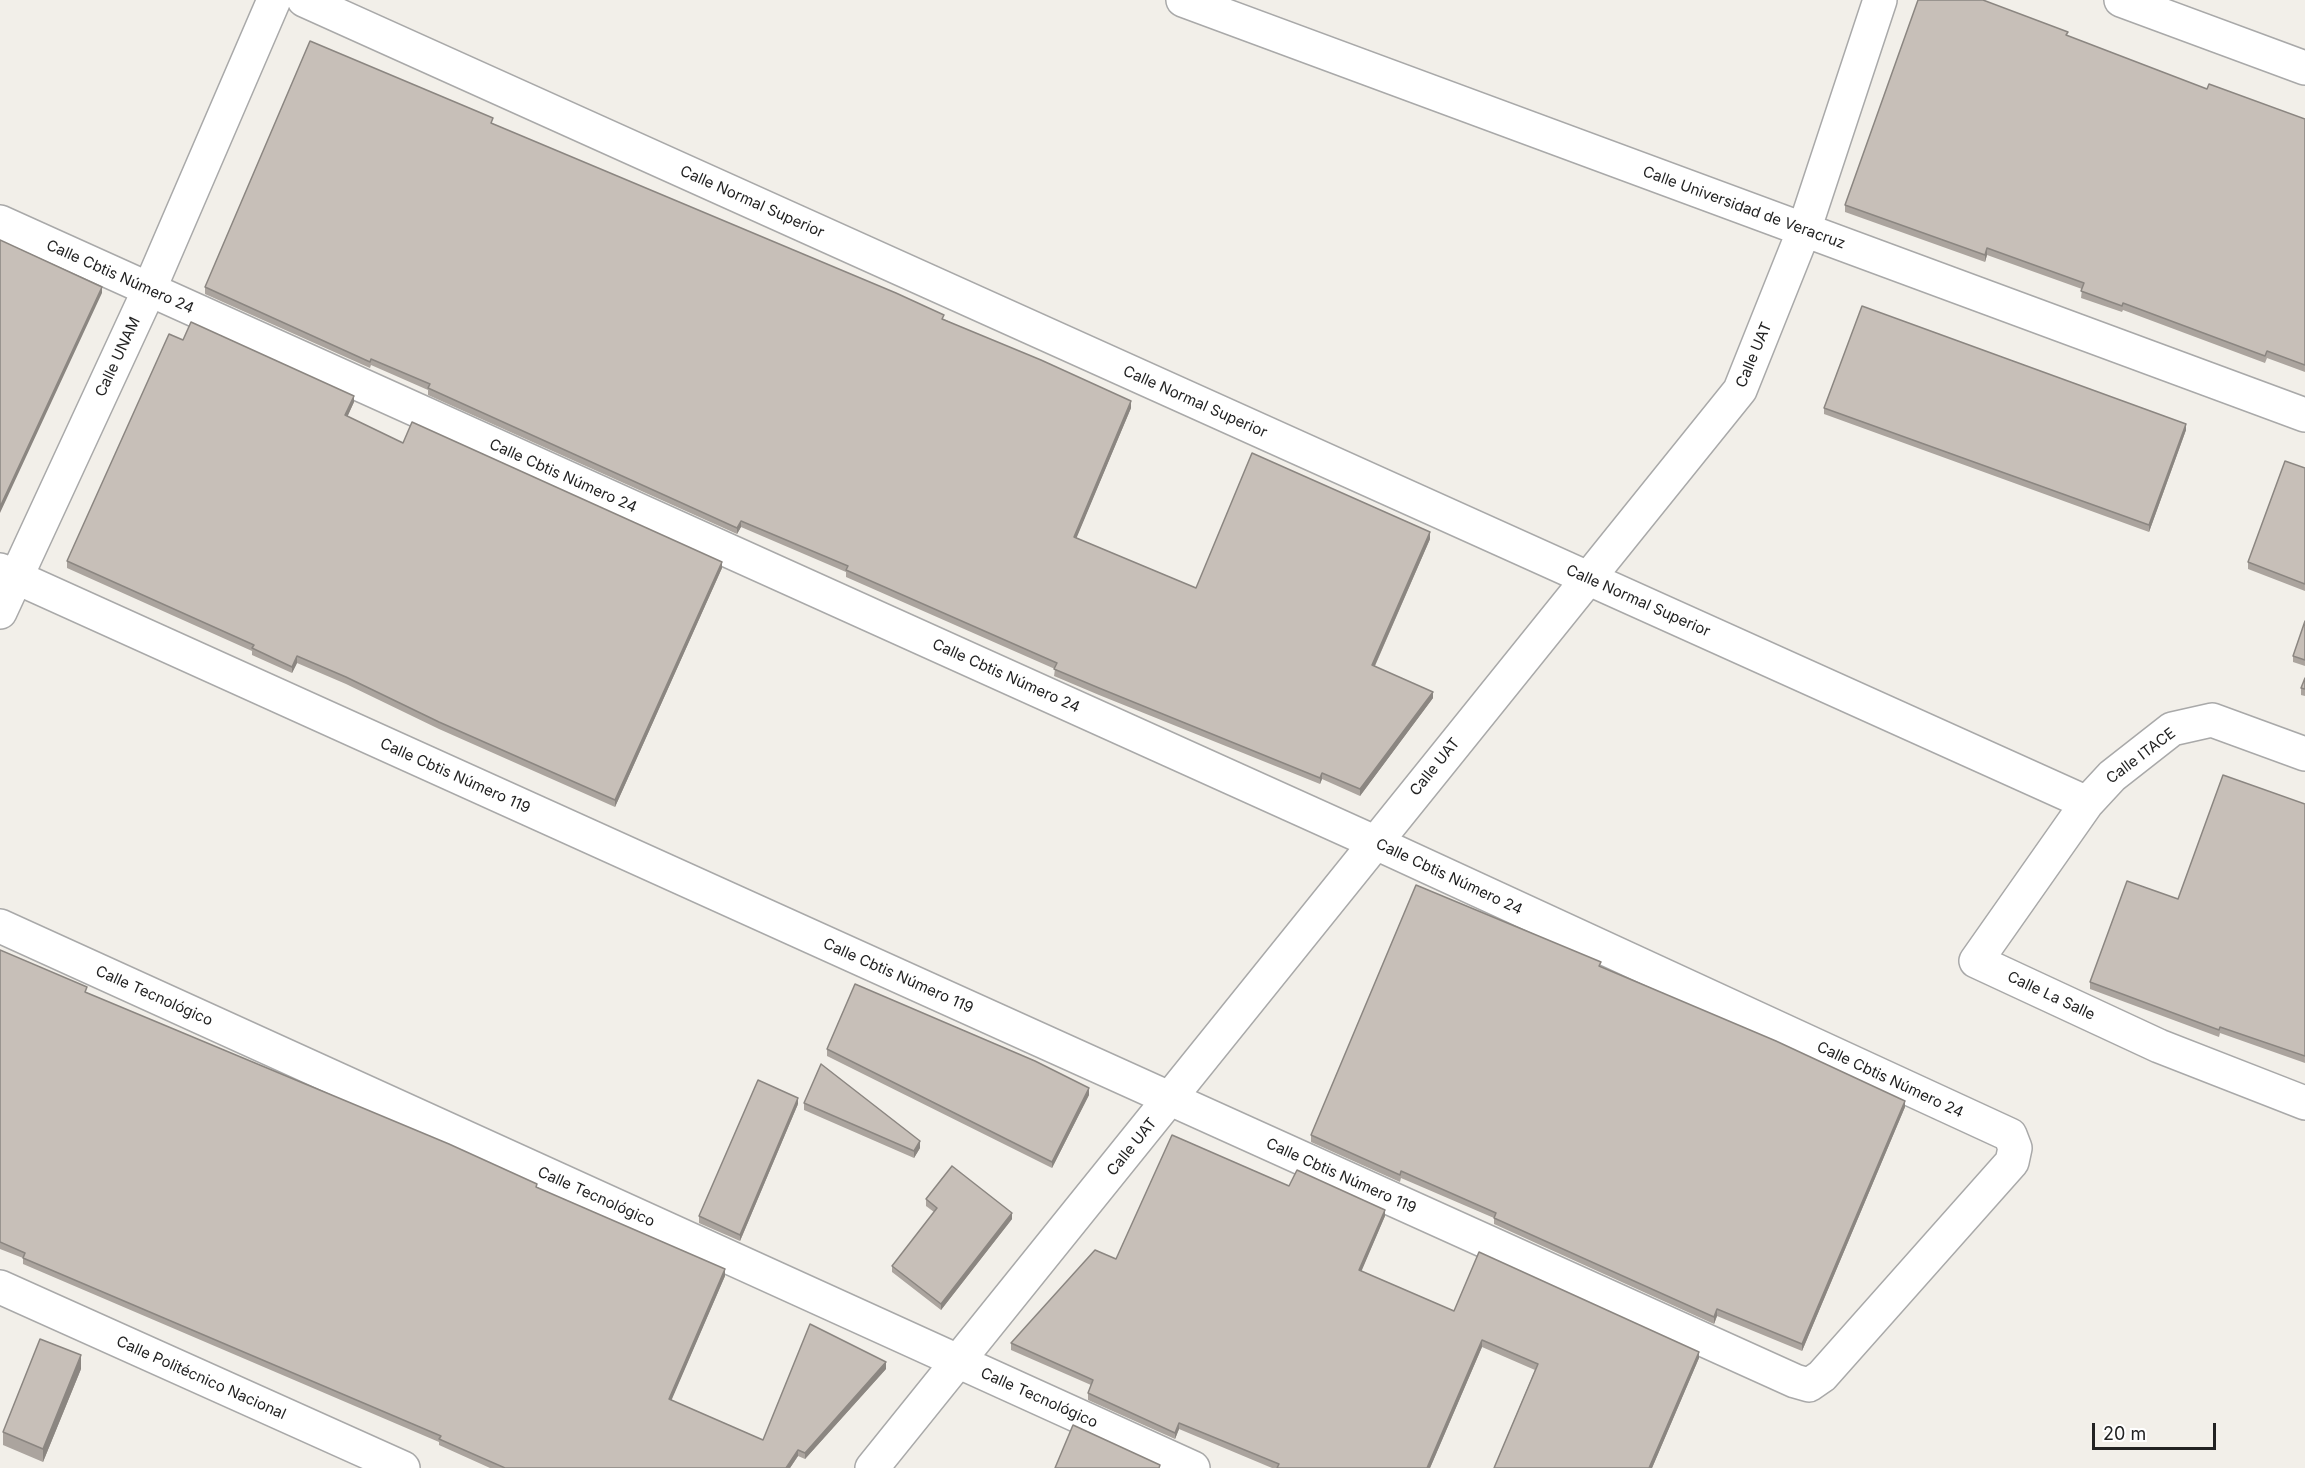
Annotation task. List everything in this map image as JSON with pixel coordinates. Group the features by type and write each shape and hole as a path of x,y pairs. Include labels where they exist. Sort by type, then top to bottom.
{"street":[{"name":"Calle UNAM","path":"0,612 8,574 149,290 274,0"},
{"name":"Calle Normal Superior","path":"303,0 2087,803"},
{"name":"Calle Universidad de Veracruz","path":"1183,0 2305,415"},
{"name":"Calle UAT","path":"872,1468 1740,390 1804,230 1880,0"},
{"path":"2121,0 2305,68"},
{"name":"Calle Cbtis Número 24","path":"0,222 1374,842 2010,1135 2015,1148 2012,1162 1822,1376 1809,1385 1795,1382"},
{"name":"Calle Cbtis Número 119","path":"8,574 1795,1382"},
{"name":"Calle ITACE","path":"2087,803 2112,776 2172,729 2212,720 2305,754"},
{"name":"Calle La Salle","path":"2087,803 1976,961 2158,1046 2305,1103"},
{"name":"Calle Tecnológico","path":"0,926 1193,1468"},
{"name":"Calle Politécnico Nacional","path":"0,1287 402,1468"}],"building":[{"path":"1918,0 1983,0 2068,32 2066,35 2207,89 2209,84 2305,119 2305,365 2267,351 2265,356 2123,303 2122,306 2081,291 2084,283 1987,248 1985,255 1845,205"},
{"path":"310,41 493,118 491,123 896,293 944,315 942,319 1131,401 1074,537 1196,588 1252,453 1430,532 1372,665 1433,692 1360,789 1322,773 1320,778 1054,669 1057,663 846,570 848,566 741,521 737,528 428,388 430,384 371,359 370,362 205,287"},
{"path":"0,240 102,287 0,507"},
{"path":"1862,306 2186,424 2149,525 1824,408"},
{"path":"191,322 354,396 345,415 403,443 412,422 722,562 615,800 297,656 292,667 252,648 254,645 67,561 169,334 183,340"},
{"path":"2285,461 2305,468 2305,584 2248,562"},
{"path":"2305,621 2305,660 2293,656"},
{"path":"2223,775 2305,804 2305,1056 2220,1027 2219,1030 2090,982 2127,881 2178,899"},
{"path":"1416,885 1601,962 1599,966 1776,1041 1905,1101 1802,1344 1717,1309 1714,1317 1494,1218 1496,1213 1401,1171 1400,1175 1311,1135"},
{"path":"0,950 87,987 85,992 449,1144 537,1184 536,1187 725,1269 669,1399 763,1440 810,1324 886,1362 805,1453 798,1450 786,1468 505,1468 439,1439 441,1436 23,1258 25,1253 0,1242"},
{"path":"855,984 1035,1061 1089,1088 1052,1162 827,1049"},
{"path":"821,1064 920,1141 914,1151 804,1103"},
{"path":"758,1080 798,1098 740,1235 699,1216"},
{"path":"1172,1135 1289,1186 1297,1170 1385,1210 1359,1270 1454,1311 1479,1252 1699,1352 1649,1468 1494,1468 1538,1364 1482,1340 1427,1468 1277,1468 1279,1464 1179,1423 1175,1433 1088,1393 1093,1380 1011,1343 1095,1250 1116,1259"},
{"path":"952,1166 1012,1213 941,1304 892,1266 937,1208 926,1199"},
{"path":"40,1339 81,1355 43,1449 3,1432"},
{"path":"1073,1425 1160,1465 1159,1468 1055,1468"}]}
